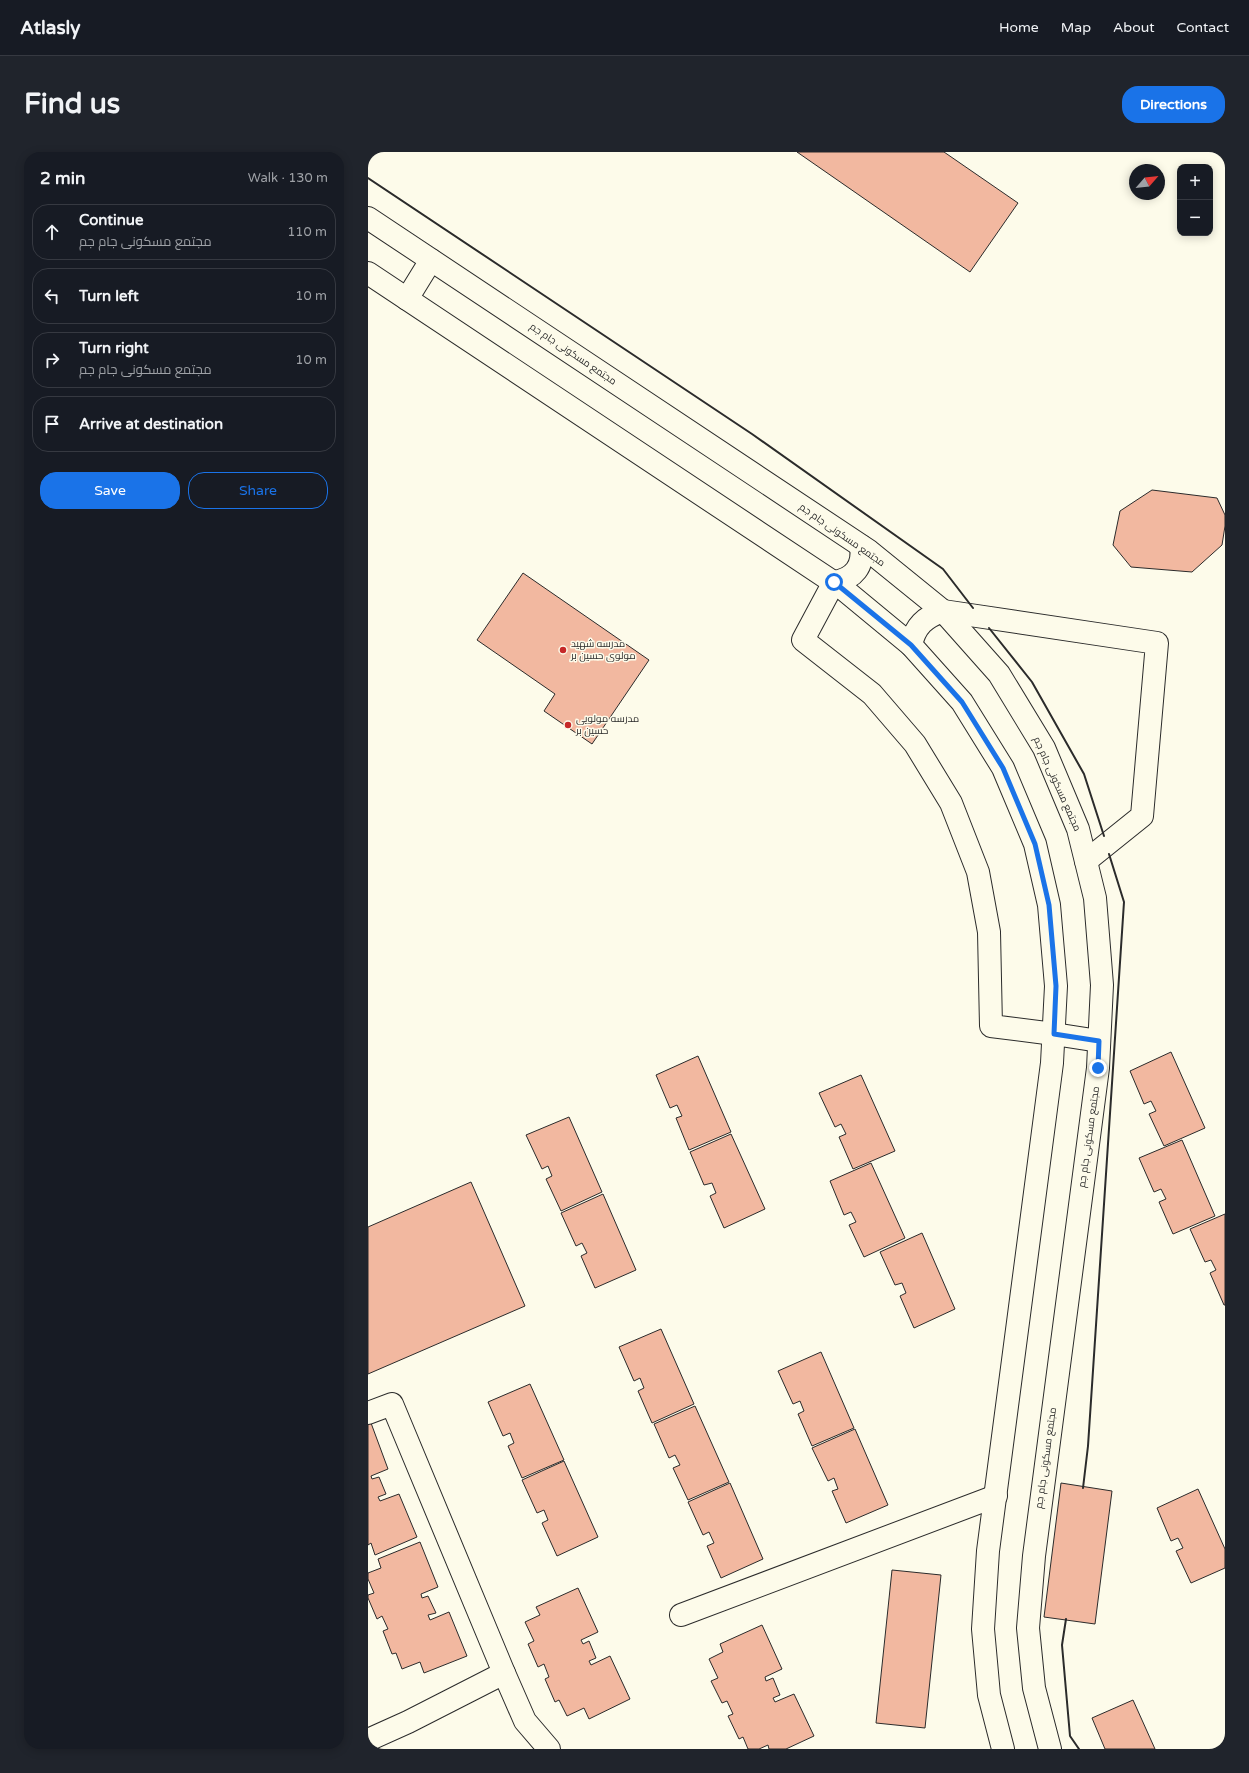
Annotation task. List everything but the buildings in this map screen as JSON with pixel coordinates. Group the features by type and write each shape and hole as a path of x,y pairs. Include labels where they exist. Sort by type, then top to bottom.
{"street":[{"name":"مجتمع مسکونی جام جم","path":"368,218 861,546 943,612 999,674 1044,748 1078,830 1086,861 1094,898 1102,985 1098,1068 1034,1556 1028,1628 1034,1688 1050,1749"},
{"path":"407,299 431,260"},
{"path":"368,272 834,582 911,645 962,702 1003,768 1035,844 1049,905 1056,986 1052,1063 988,1551 983,1629 989,1695 1003,1749"},
{"path":"834,582 844,581 852,576 858,569 862,561 861,546"},
{"path":"834,582 803,640 872,694 915,744 951,803 978,872 989,932 991,1026 1099,1041"},
{"path":"911,645 913,636 922,622 932,615 943,612 1157,643 1142,816 1086,861"},
{"path":"368,1413 392,1404 525,1721 549,1749"},
{"path":"681,1615 996,1496"},
{"path":"368,1740 408,1722 504,1673"}],"wall":[{"path":"368,178 752,434 943,569 973,608"},
{"path":"989,628 1032,682 1084,774 1104,836"},
{"path":"1083,1488 1088,1446 1124,902 1109,854"},
{"path":"1066,1619 1062,1645 1070,1736 1079,1749"}],"place":[{"name":"مدرسه شهید مولوی حسین بر","path":"563,650"},
{"name":"مدرسه مولویی حسین بر","path":"568,725"}],"route":[{"path":"834,582 911,645 962,702 1003,768 1035,844 1049,905 1056,986 1054,1034 1099,1041 1098,1068"}]}
